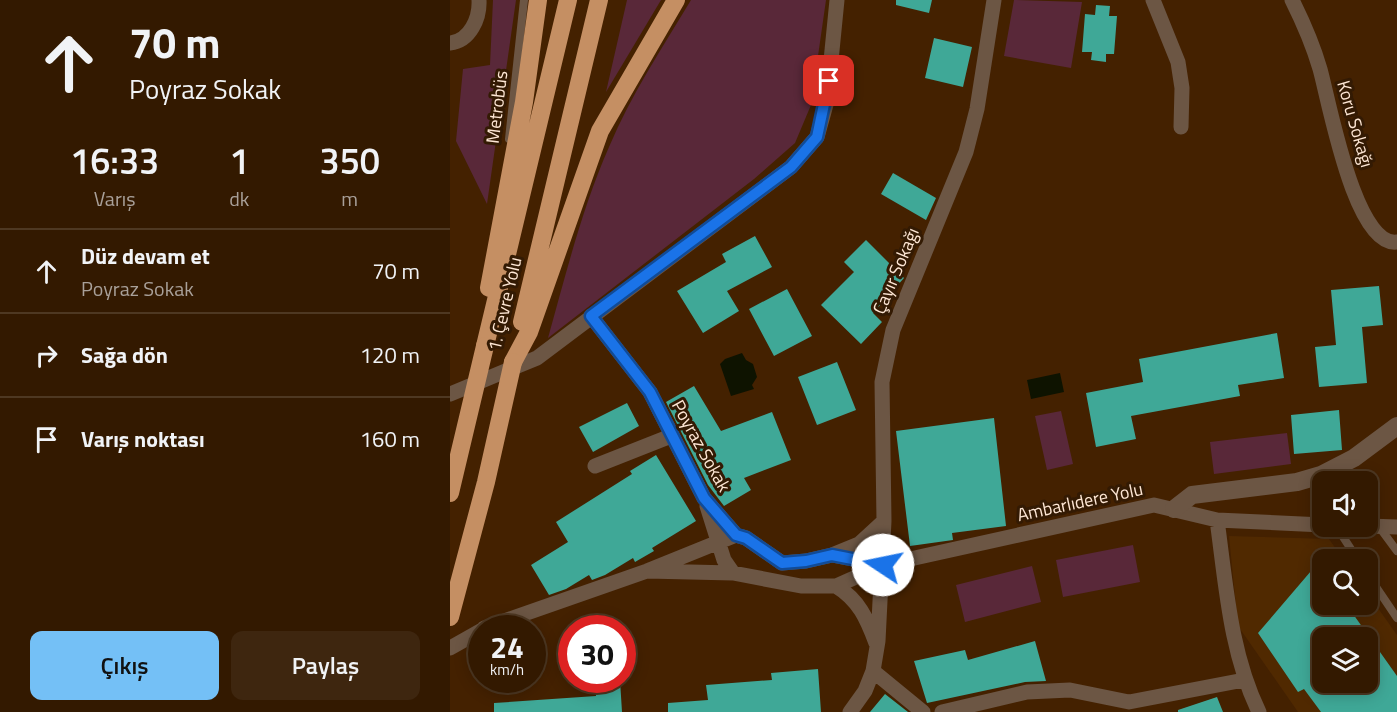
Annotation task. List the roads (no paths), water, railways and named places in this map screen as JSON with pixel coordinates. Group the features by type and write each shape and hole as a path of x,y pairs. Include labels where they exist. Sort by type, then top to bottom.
{"highway":[{"path":"485,346 490,282 524,102 538,0"},
{"name":"1. Çevre Yolu","path":"450,493 568,0"},
{"name":"1. Çevre Yolu","path":"450,617 486,482 599,0"},
{"path":"513,362 529,332 600,131 676,0"}],"street":[{"path":"450,43 458,42 475,26 479,0"},
{"path":"450,394 537,358 791,167 817,137 826,101 837,0"},
{"name":"Çayır Sokağı","path":"850,712 865,691 873,671 877,647 884,521 882,382 893,330 966,152 977,109 994,0"},
{"path":"1153,0 1178,62 1182,88 1181,127"},
{"name":"Koru Sokağı","path":"1292,0 1319,68 1340,149 1362,213 1382,239 1390,243 1397,242"},
{"name":"Poyraz Sokak","path":"591,316 650,392 704,498 736,535"},
{"path":"1174,509 1192,495 1297,482 1321,475 1353,458 1397,426"},
{"path":"595,466 671,436"},
{"path":"704,498 724,560 733,573"},
{"name":"Ambarlıdere Yolu","path":"647,571 733,573 801,586 836,586 883,565 1154,505 1217,520 1312,524"},
{"path":"1217,520 1233,634 1244,680 1259,712"},
{"path":"832,555 860,543 884,521"},
{"path":"1378,526 1397,527"},
{"name":"Ambarlıdere Yolu","path":"523,615 720,544 736,535 746,538 782,563 806,561 832,555 883,565"},
{"path":"836,586 849,594 861,608 877,647"},
{"name":"Ambarlıdere Yolu","path":"450,648 468,638"},
{"path":"873,671 923,712"},
{"path":"942,712 1027,692 1070,690 1129,702 1244,680"}],"lane":[{"name":"Metrobüs","path":"501,218 524,0"},
{"path":"593,22 605,0"},
{"path":"1378,531 1397,551"},
{"path":"1378,590 1397,618"}]}
